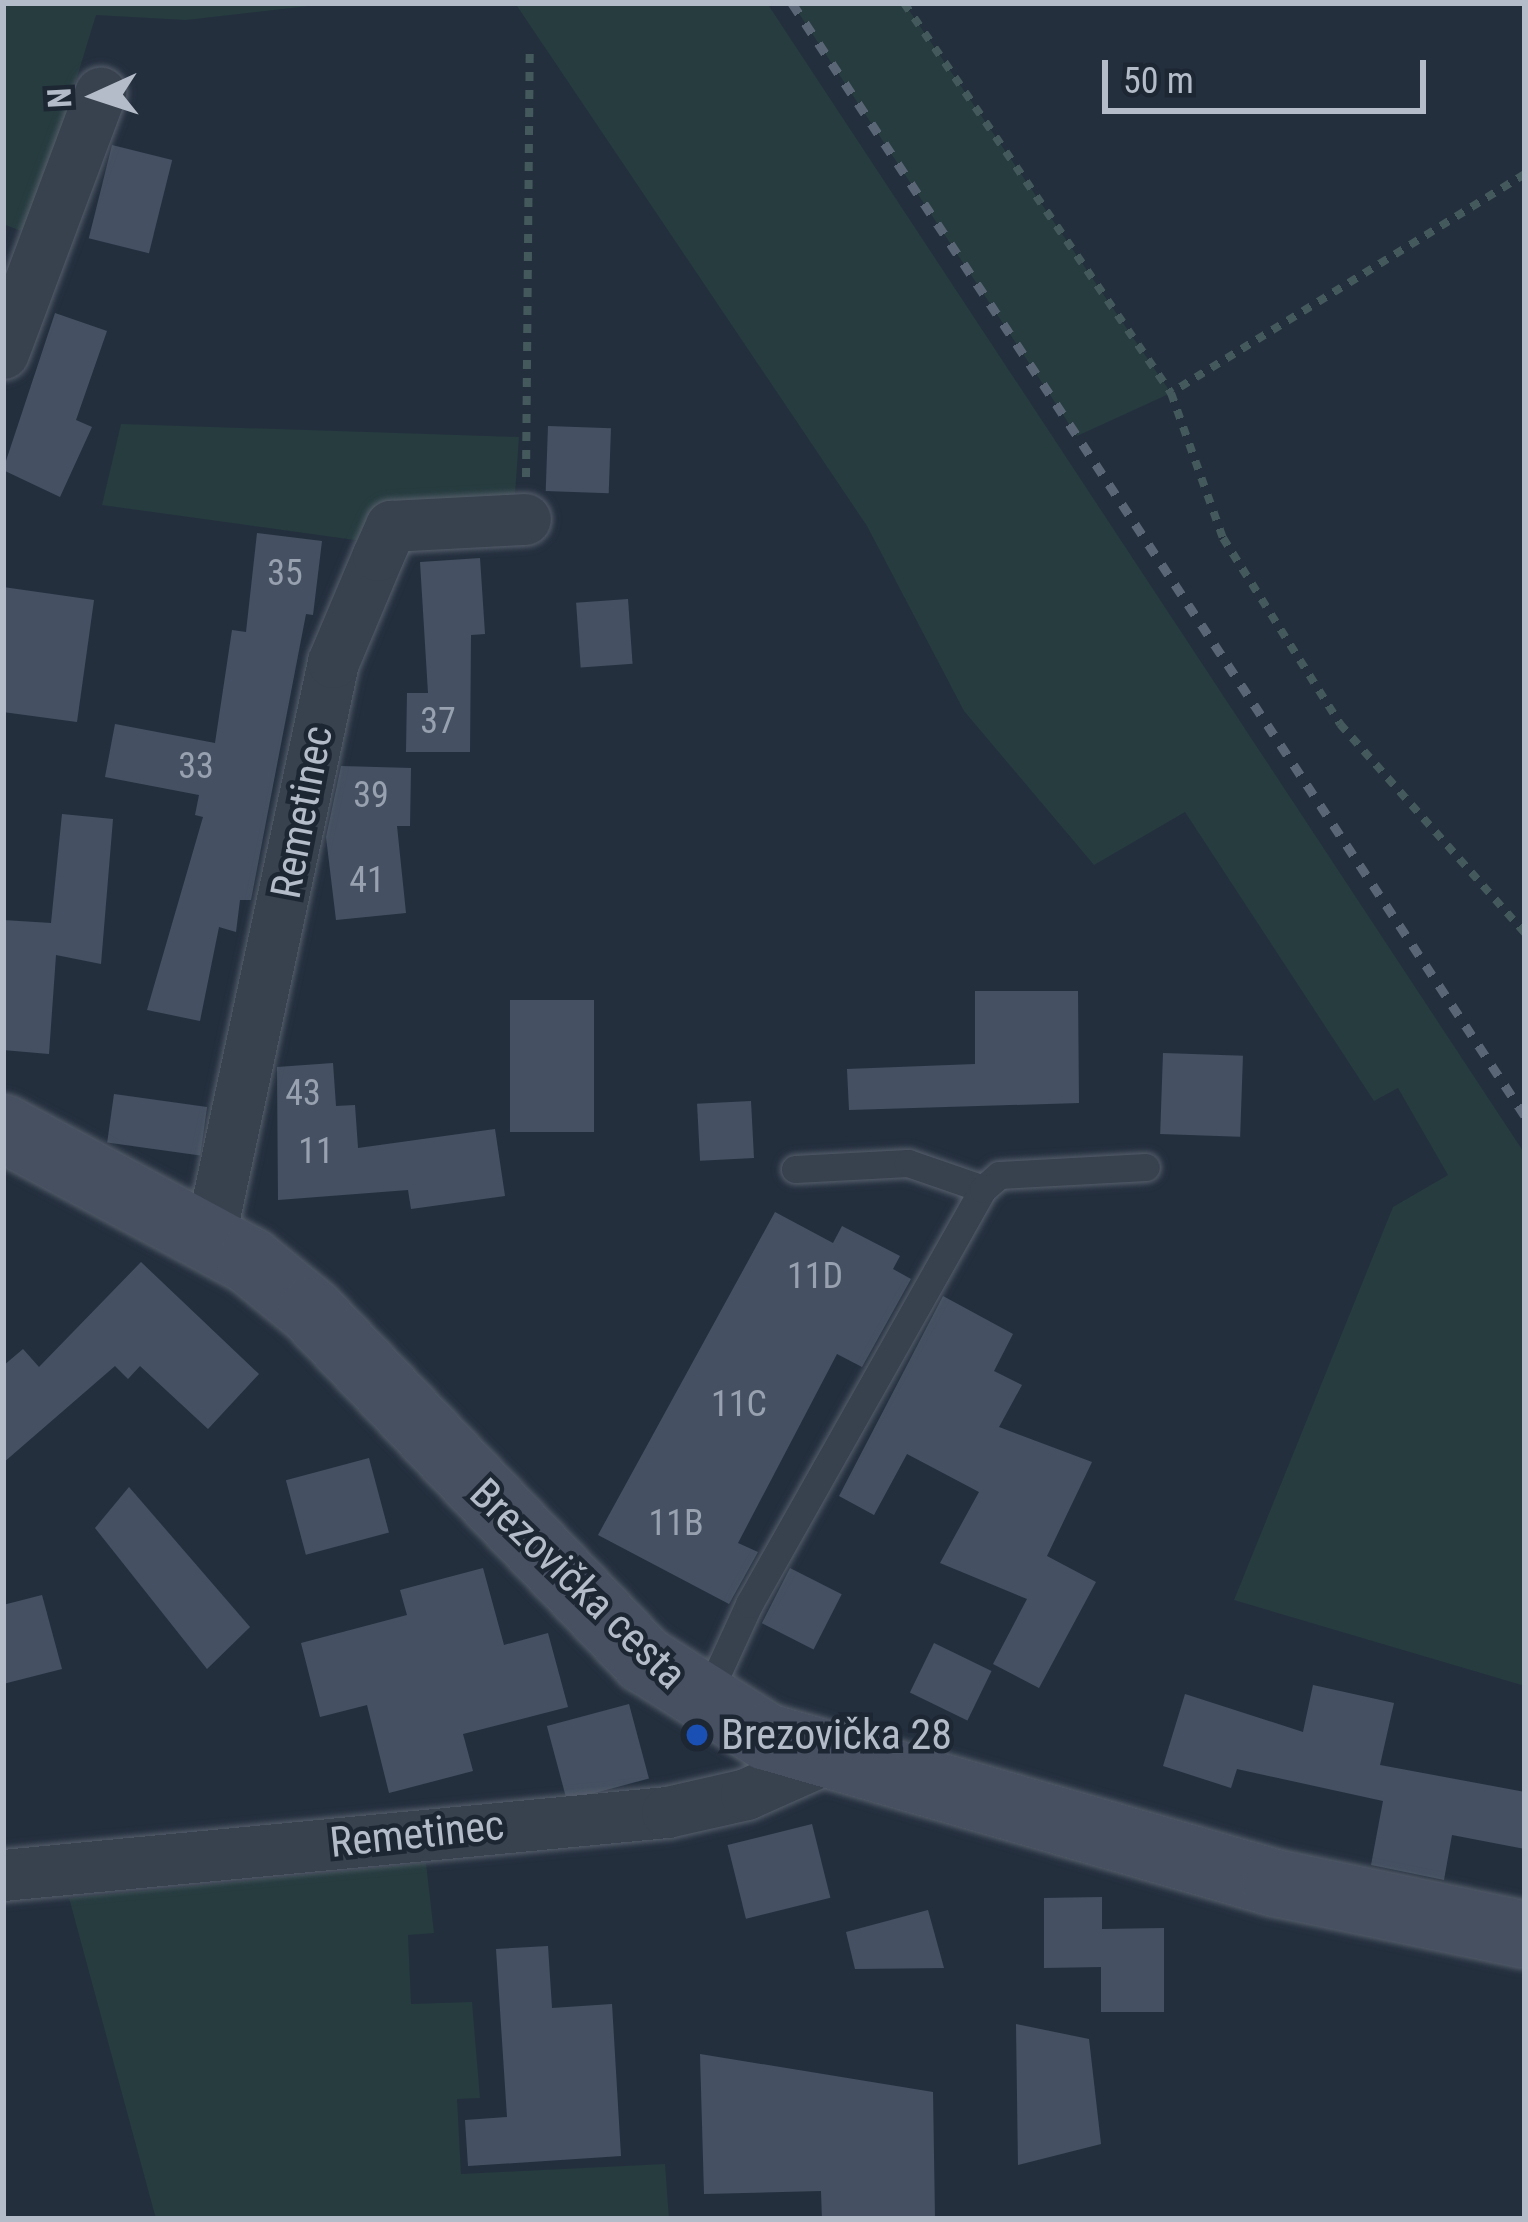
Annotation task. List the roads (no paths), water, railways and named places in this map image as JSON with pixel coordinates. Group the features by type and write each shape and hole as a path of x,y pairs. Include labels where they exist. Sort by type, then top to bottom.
{"main road":[{"name":"Brezovička cesta","path":"3,1128 210,1236 311,1312 645,1660 705,1702 822,1760 1274,1883 1525,1935"}],"street":[{"path":"3,353 100,93"},
{"name":"Remetinec","path":"210,1236 333,662 384,541 391,526 525,519"},
{"name":"Remetinec","path":"3,1875 667,1812 746,1794 822,1760"}],"lane":[{"path":"796,1169 908,1163 983,1190"},
{"path":"705,1702 749,1604 983,1190 999,1175 1146,1167"}],"railway":[{"path":"792,3 1525,1116"}],"place":[{"name":"Brezovička 28","path":"697,1735"}]}
